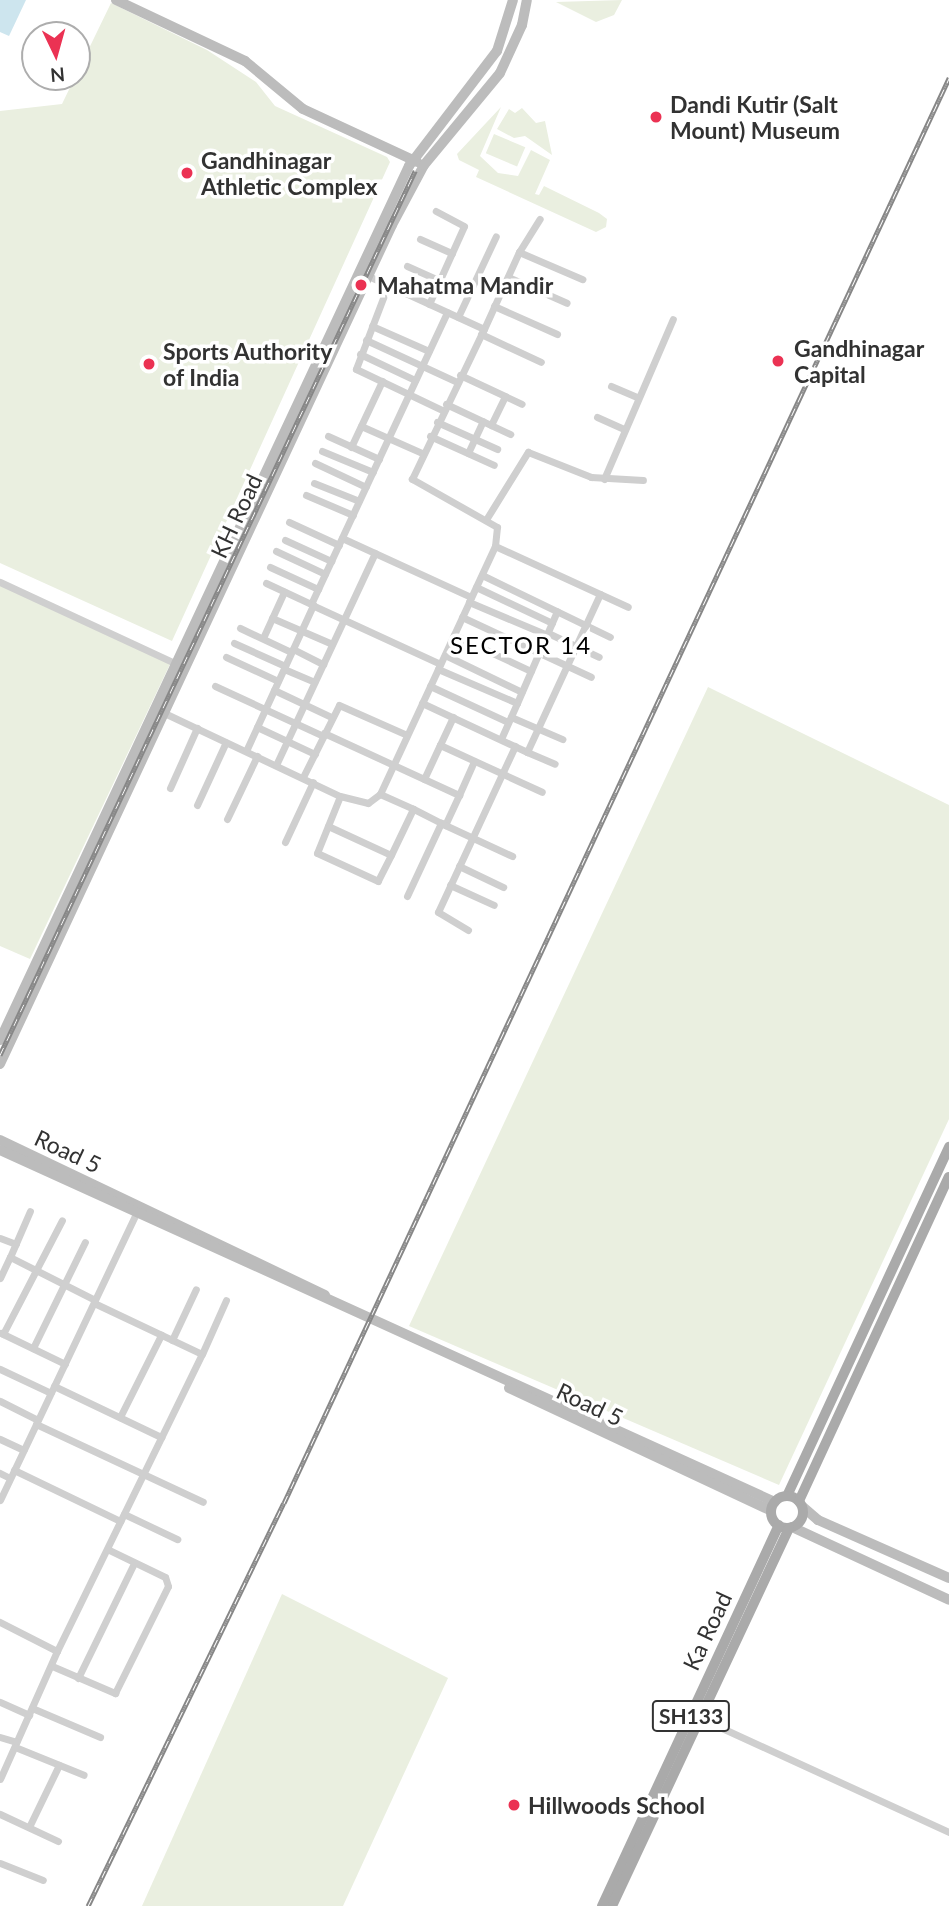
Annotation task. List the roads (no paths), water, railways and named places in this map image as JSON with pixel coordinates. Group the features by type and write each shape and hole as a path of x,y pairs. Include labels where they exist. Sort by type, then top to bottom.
{"main road":[{"path":"116,0 245,61 303,109 424,165"},
{"name":"KH Road","path":"0,1040 182,666 364,274 412,160 497,51 513,0"},
{"name":"KH Road","path":"364,274 424,165 500,73 522,25 527,0"},
{"name":"KH Road","path":"0,1064 160,711"},
{"name":"Road 5","path":"0,1140 138,1210"},
{"path":"949,1147 787,1496 773,1507 787,1527 949,1600"},
{"name":"Road 5","path":"0,1150 315,1289 346,1309 773,1507"},
{"name":"SH133","path":"787,1527 802,1519 801,1504 949,1177"},
{"path":"902,1248 913,1254"},
{"path":"787,1496 801,1504 818,1520 949,1578"},
{"name":"Ka Road","path":"612,1906 787,1527"},
{"name":"Ka Road","path":"602,1906 787,1527"}],"street":[{"path":"429,304 464,226 436,211"},
{"path":"160,711 340,796 362,804 380,794 495,546 496,527 487,518 414,483 422,453 483,332 519,252 540,219"},
{"path":"458,317 496,236"},
{"path":"420,239 452,253"},
{"path":"519,252 582,278"},
{"path":"407,266 440,281"},
{"path":"364,274 458,317 541,362"},
{"path":"508,276 567,303"},
{"path":"388,285 356,369 409,394 510,434"},
{"path":"494,306 557,334"},
{"path":"246,751 447,312"},
{"path":"604,479 673,318"},
{"path":"372,326 429,351"},
{"path":"366,340 422,366 522,404"},
{"path":"360,354 415,380"},
{"path":"352,447 382,381"},
{"path":"611,386 637,397"},
{"path":"468,453 505,397"},
{"path":"597,417 624,429"},
{"path":"437,422 497,449"},
{"path":"361,426 422,453"},
{"path":"328,436 379,459"},
{"path":"430,436 494,465"},
{"path":"322,451 373,472"},
{"path":"487,518 528,452 583,475 604,479 643,480"},
{"path":"315,463 366,487"},
{"path":"314,482 359,501"},
{"path":"306,495 353,515"},
{"path":"289,522 375,553 599,657"},
{"path":"285,540 331,561"},
{"path":"495,546 628,607"},
{"path":"276,551 325,574"},
{"path":"276,765 375,553"},
{"path":"270,567 318,589"},
{"path":"482,575 610,637"},
{"path":"0,582 182,666"},
{"path":"265,583 517,703"},
{"path":"476,587 552,624"},
{"path":"263,638 284,592"},
{"path":"527,751 600,594"},
{"path":"501,739 557,611"},
{"path":"462,617 591,677"},
{"path":"272,618 332,644"},
{"path":"240,628 323,664"},
{"path":"454,635 531,671"},
{"path":"234,643 314,682"},
{"path":"444,655 522,692"},
{"path":"226,657 278,681"},
{"path":"215,686 459,795"},
{"path":"430,686 562,739"},
{"path":"274,690 331,717"},
{"path":"422,703 555,764"},
{"path":"303,777 331,717 342,705 407,735"},
{"path":"424,779 453,717"},
{"path":"257,727 315,754"},
{"path":"170,788 197,729"},
{"path":"197,804 226,742"},
{"path":"440,745 542,792"},
{"path":"468,930 438,914 515,746"},
{"path":"227,819 257,756"},
{"path":"407,896 474,761"},
{"path":"285,842 313,782"},
{"path":"380,794 512,856"},
{"path":"340,796 317,853 378,881 413,809"},
{"path":"328,826 391,855"},
{"path":"459,866 503,887"},
{"path":"450,885 494,905"},
{"path":"1,1274 30,1210"},
{"path":"0,1500 138,1210"},
{"path":"62,1220 2,1333 65,1364"},
{"path":"0,1238 16,1244"},
{"path":"33,1348 85,1242"},
{"path":"10,1257 94,1302 202,1354"},
{"path":"172,1340 196,1289"},
{"path":"0,1779 57,1651 226,1300"},
{"path":"120,1417 161,1335"},
{"path":"0,1369 120,1417 161,1437"},
{"path":"0,1401 37,1422 203,1502"},
{"path":"0,1440 24,1450"},
{"path":"14,1470 177,1539"},
{"path":"0,1473 10,1478"},
{"path":"52,1666 111,1694 123,1679 168,1586 164,1577 107,1549"},
{"path":"78,1678 134,1563"},
{"path":"0,1622 57,1651"},
{"path":"0,1702 100,1737"},
{"path":"700,1718 949,1832"},
{"path":"0,1737 84,1775"},
{"path":"29,1827 59,1765"},
{"path":"0,1814 58,1840"},
{"path":"0,1863 43,1880"}],"water":[{"path":"0,0 26,0 9,36 0,32"}],"railway":[{"path":"88,1906 284,1503 949,78"},
{"path":"0,1055 415,171"}],"place":[{"name":"Dandi Kutir (Salt Mount) Museum","path":"656,117"},
{"name":"Gandhinagar Athletic Complex","path":"187,173"},
{"name":"Mahatma Mandir","path":"361,285"},
{"name":"Gandhinagar Capital","path":"778,361"},
{"name":"Sports Authority of India","path":"149,364"},
{"name":"Hillwoods School","path":"514,1805"}],"district":[{"name":"SECTOR 14","path":"521,645"}]}
